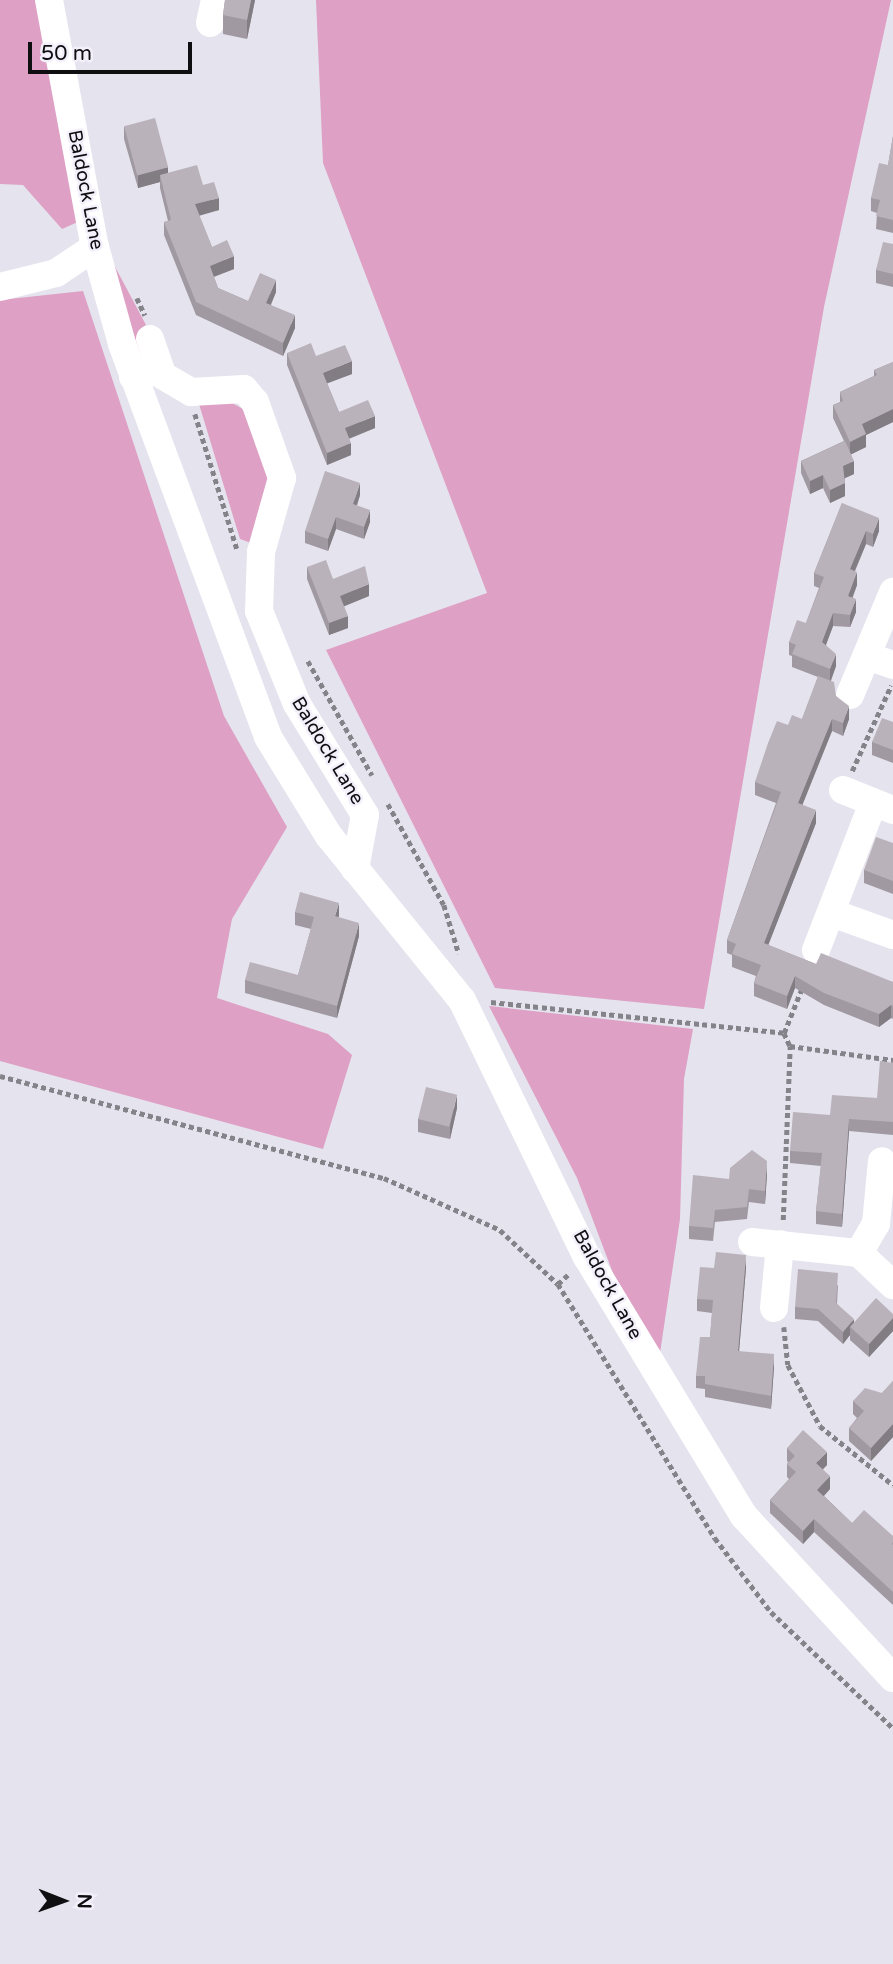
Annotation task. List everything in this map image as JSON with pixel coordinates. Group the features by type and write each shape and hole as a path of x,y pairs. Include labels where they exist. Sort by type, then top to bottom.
{"street":[{"name":"Baldock Lane","path":"49,0 95,247 133,377 247,693 296,788 355,869 462,1000 587,1256 744,1516 847,1635 893,1678"},
{"path":"0,287 56,273 95,247"},
{"path":"150,331 162,373 191,392"},
{"path":"133,377 162,373"},
{"name":"Baldock Lane","path":"191,392 250,392 280,465 258,590 266,630 297,704 365,815 355,869"},
{"path":"850,695 880,660 893,592"},
{"path":"816,950 883,807 843,790"},
{"path":"832,914 893,935"},
{"path":"859,1253 876,1224 882,1161"},
{"path":"752,1242 859,1253 893,1285"},
{"path":"774,1308 780,1244"}],"path":[{"path":"131,287 150,331"},
{"path":"191,392 233,537 258,590"},
{"path":"300,649 380,788"},
{"path":"843,790 893,682"},
{"path":"386,800 444,905 462,960"},
{"path":"780,1244 790,1046 784,1033 816,950"},
{"path":"488,1014 483,1001 784,1033"},
{"path":"790,1046 893,1060"},
{"path":"0,1076 384,1178 500,1230 558,1284 715,1538 771,1612 893,1728"},
{"path":"774,1308 785,1326 788,1365 820,1426 893,1485"}],"shaded area":[{"path":"0,0 40,0 80,221 62,229 23,185 0,184"},
{"path":"316,0 891,0 824,307 704,1009 495,988 326,650 487,593 323,163"},
{"path":"113,263 146,325 138,331 153,358 138,358"},
{"path":"83,291 224,716 287,827 232,919 217,998 328,1034 352,1055 323,1149 0,1061 0,300"},
{"path":"225,399 243,409 276,478 257,545 240,539 199,404"},
{"path":"489,1006 693,1029 684,1079 680,1219 660,1353 619,1289 577,1178"}],"building":[{"path":"225,0 251,0 247,20 223,15"},
{"path":"155,118 168,167 137,176 124,126"},
{"path":"893,136 893,220 876,216 880,200 871,198 879,163 888,165"},
{"path":"197,165 203,185 214,182 219,198 195,204 212,247 227,240 234,256 210,266 218,288 248,301 260,273 276,280 266,303 295,315 283,343 196,302 164,222 171,220 160,175"},
{"path":"883,242 893,244 893,274 876,270"},
{"path":"311,343 316,356 345,345 352,361 323,373 339,412 368,400 375,416 345,428 351,443 327,453 287,353"},
{"path":"893,362 893,409 862,424 866,434 850,442 833,405 843,401 840,392 877,375 874,370"},
{"path":"845,441 854,461 843,466 845,483 830,490 823,475 810,481 801,461"},
{"path":"325,471 360,483 353,504 370,510 364,527 336,517 328,539 305,531"},
{"path":"842,503 879,518 873,534 866,531 850,569 857,572 848,596 856,599 850,615 833,613 822,642 836,654 830,669 792,654 796,645 789,642 797,620 806,623 824,577 814,573"},
{"path":"326,560 333,579 365,566 369,584 340,596 348,616 329,623 307,567"},
{"path":"818,676 834,682 836,696 849,706 843,723 832,719 798,803 816,810 764,943 816,964 821,953 893,982 893,1006 879,1014 824,993 795,976 787,996 754,983 761,965 732,954 736,944 727,940 781,792 755,782 768,743 777,721 788,725 792,715 802,719"},
{"path":"882,718 893,722 893,750 872,742"},
{"path":"876,837 893,843 893,881 864,870"},
{"path":"300,892 339,903 335,916 359,923 337,1006 245,980 250,962 298,975 314,917 295,912"},
{"path":"880,1061 893,1063 893,1122 849,1119 842,1214 816,1211 822,1153 790,1151 793,1112 830,1115 832,1095 877,1098"},
{"path":"426,1087 457,1095 449,1127 418,1119"},
{"path":"752,1150 767,1161 765,1191 749,1189 747,1207 715,1210 713,1228 689,1226 693,1175 729,1179 730,1168"},
{"path":"716,1252 746,1255 738,1351 774,1354 771,1396 705,1384 705,1376 696,1376 700,1337 710,1337 713,1300 697,1299 700,1267 714,1268"},
{"path":"798,1269 838,1273 836,1303 854,1319 843,1332 818,1309 795,1307"},
{"path":"876,1298 893,1314 893,1318 869,1344 850,1327"},
{"path":"893,1381 893,1424 871,1448 849,1428 864,1411 853,1401 865,1388 882,1393"},
{"path":"803,1430 827,1452 816,1463 830,1476 817,1490 852,1523 864,1510 893,1536 893,1592 814,1519 803,1531 770,1500 796,1472 787,1464 795,1456 787,1448"}]}
